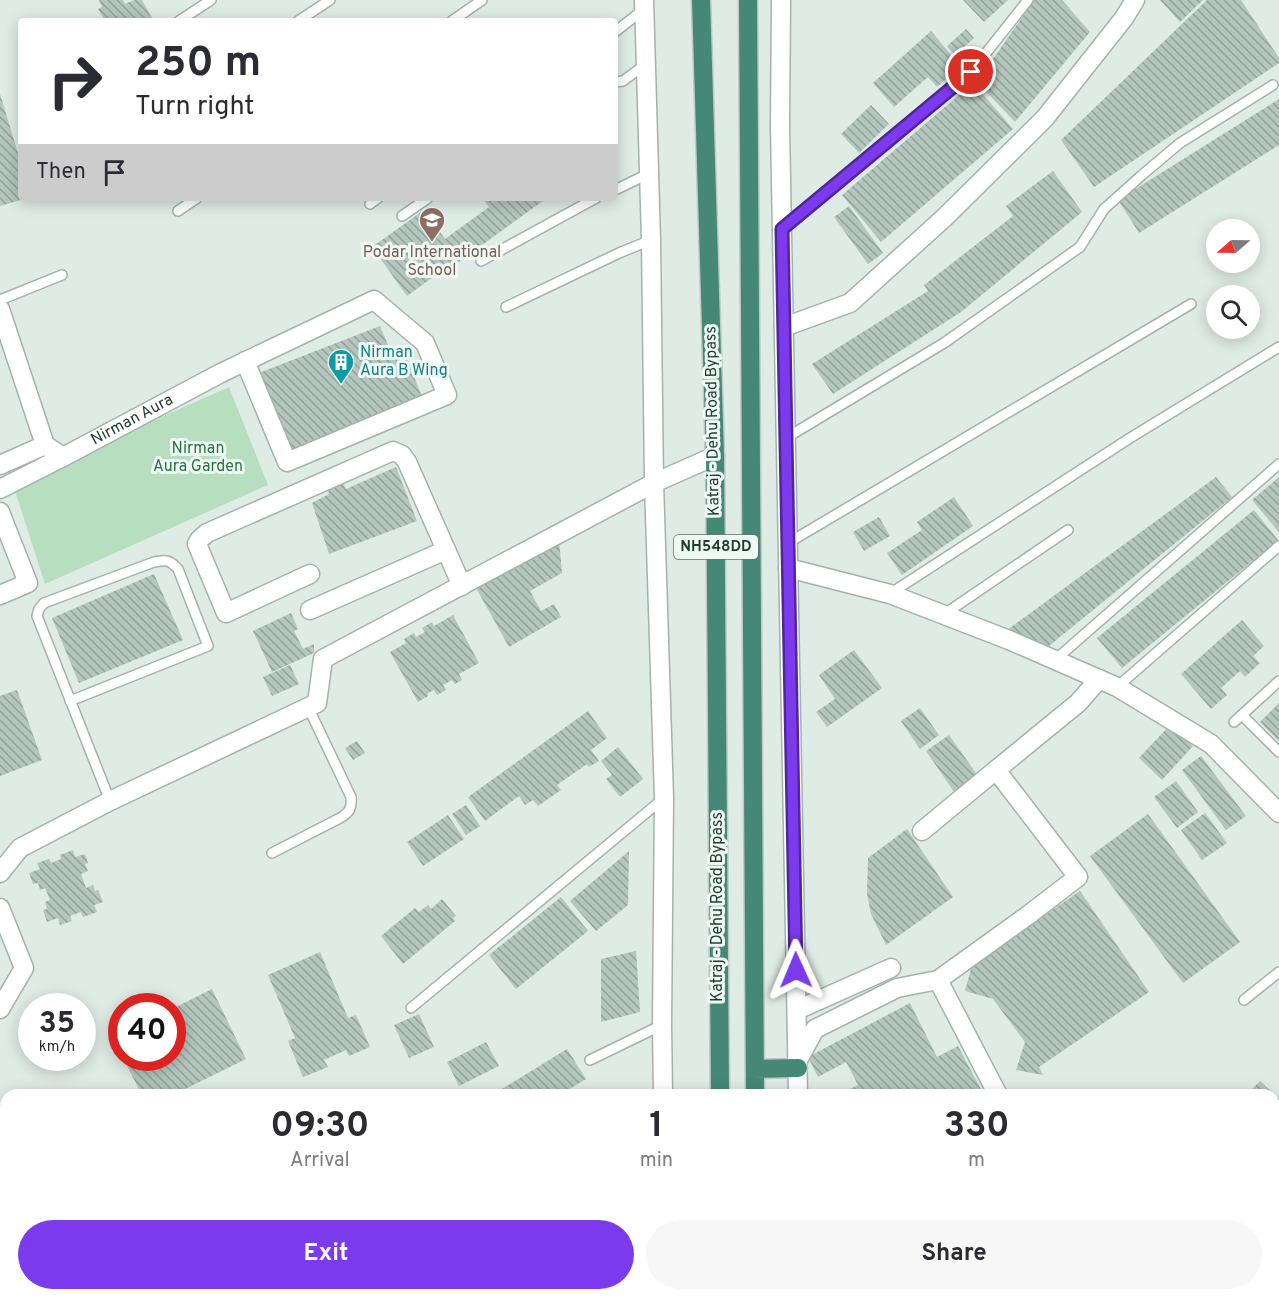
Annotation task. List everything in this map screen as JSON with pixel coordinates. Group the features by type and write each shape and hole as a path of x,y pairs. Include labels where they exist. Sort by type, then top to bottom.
{"highway":[{"name":"Katraj - Dehu Road Bypass","path":"701,0 715,456 720,1089"},
{"name":"NH548DD","path":"748,0 755,1089"},
{"path":"755,1069 798,1064"}],"street":[{"path":"781,0 780,126 798,1089"},
{"path":"784,327 850,303 944,218 1045,118 1124,18 1135,0"},
{"path":"644,4 650,173 654,483 664,798 663,1089"},
{"name":"Nirman Aura","path":"0,489 221,373 245,361 374,300 425,344 447,396 287,462 245,361"},
{"path":"0,309 45,445 63,457"},
{"path":"0,465 45,445"},
{"path":"310,574 226,613 197,544 207,533 393,452 402,455 407,462 462,586"},
{"path":"0,873 20,848 110,801 317,703 323,659 654,483 715,456"},
{"path":"0,512 28,583 0,595"},
{"path":"310,610 446,550"},
{"path":"788,568 890,594 1009,640 1117,687 1211,744 1279,813"},
{"path":"922,831 1078,703 1099,679"},
{"path":"798,1064 815,1029 897,988 938,980 1078,877 996,770"},
{"path":"0,908 24,968 0,1009"},
{"path":"797,1010 891,968"},
{"path":"938,980 995,1089"}],"lane":[{"path":"184,18 211,0"},
{"path":"303,18 330,0"},
{"path":"456,18 482,0"},
{"path":"782,229 971,72 1028,0"},
{"path":"618,29 644,4"},
{"path":"618,82 623,81 646,63"},
{"path":"786,438 944,343 1080,247 1104,209 1180,143 1273,85"},
{"path":"618,189 650,173"},
{"path":"178,211 193,201"},
{"path":"402,216 424,201"},
{"path":"481,261 591,201"},
{"path":"506,307 651,240"},
{"path":"0,300 62,275"},
{"path":"788,543 1191,304"},
{"path":"890,594 1130,438 1279,346"},
{"path":"1055,660 1279,464"},
{"path":"943,615 1068,530"},
{"path":"1117,687 1279,546"},
{"path":"70,701 208,646 178,569 172,562 165,560 154,562 44,603 37,616 39,624 110,801"},
{"path":"1234,722 1279,681"},
{"path":"272,854 340,818 352,807 351,796 308,707"},
{"path":"1242,715 1279,752"},
{"path":"411,1008 664,798"},
{"path":"1244,1000 1279,972"},
{"path":"590,1060 662,1024"}],"green space":[{"name":"Nirman Aura Garden","path":"229,387 268,485 45,584 15,491 121,435"}],"building":[{"path":"99,0 123,0 125,4 134,0 142,0 152,18 103,18 98,9 102,7"},
{"path":"963,0 1008,0 984,22"},
{"path":"1034,0 1062,0 1090,32 1015,122 977,82"},
{"path":"1160,0 1203,0 1180,22"},
{"path":"1207,0 1241,0 1279,58 1279,63 1094,187 1061,140"},
{"path":"966,29 974,38 955,55 947,46"},
{"path":"931,31 963,69 956,75 953,73 937,87 928,77 894,107 873,83"},
{"path":"973,83 1013,129 881,242 842,195"},
{"path":"0,94 18,153 18,201 0,206"},
{"path":"1279,99 1279,145 1139,233 1118,200"},
{"path":"871,105 889,124 859,153 841,134"},
{"path":"1053,171 1082,212 961,312 833,394 812,364 928,291 924,285 1013,216 1006,206"},
{"name":"Podar International School","path":"484,201 543,201 442,274 440,272 407,296 372,247 424,210 445,239 489,207"},
{"path":"849,206 883,253 868,264 834,217"},
{"name":"Nirman Aura B Wing","path":"380,326 393,357 404,350 422,397 293,454 259,373"},
{"path":"396,467 417,521 329,554 312,503 329,494 327,486 341,479 346,489"},
{"path":"1216,477 1232,497 1044,650 1003,633"},
{"path":"1279,477 1279,532 1252,500"},
{"path":"954,497 973,526 902,575 887,553 922,530 917,522"},
{"path":"1254,510 1278,540 1122,668 1097,638"},
{"path":"879,517 890,536 864,551 853,532"},
{"path":"559,539 562,573 530,591 541,611 554,604 561,617 509,647 475,586"},
{"path":"154,574 183,640 79,683 52,618"},
{"path":"291,613 298,629 294,631 303,649 314,644 314,653 272,672 253,631"},
{"path":"453,615 479,663 459,674 462,680 455,684 452,680 443,685 446,690 437,695 434,690 418,702 390,652 406,643 404,639 414,633 416,637 425,632 422,628 432,622 434,626"},
{"path":"1242,620 1264,646 1253,656 1260,663 1245,677 1240,671 1221,688 1227,695 1211,709 1181,674"},
{"path":"854,650 882,688 827,727 816,712 835,699 819,675"},
{"path":"290,665 299,684 272,696 263,677"},
{"path":"17,690 42,760 0,776 0,696"},
{"path":"1279,703 1279,741 1260,722"},
{"path":"920,708 939,735 920,749 901,721"},
{"path":"588,711 607,738 591,750 599,761 589,767 587,764 557,785 561,790 538,806 533,800 525,805 519,796 485,821 468,797"},
{"path":"1170,725 1193,746 1162,780 1139,758"},
{"path":"949,735 978,776 955,793 926,751"},
{"path":"357,741 365,753 353,760 345,748"},
{"path":"618,747 643,779 620,797 606,779 612,775 601,761"},
{"path":"1201,756 1246,816 1226,830 1182,770"},
{"path":"1176,781 1198,812 1177,828 1154,797"},
{"path":"466,805 480,826 466,835 452,814"},
{"path":"1205,813 1227,843 1202,860 1181,830"},
{"path":"1148,814 1240,942 1183,983 1090,856"},
{"path":"448,815 464,839 423,866 407,842"},
{"path":"907,829 953,897 886,945 871,914 867,894 868,858"},
{"path":"73,850 75,857 85,854 88,871 81,874 86,888 93,885 103,902 94,905 97,912 83,917 81,912 70,916 72,921 60,925 58,918 47,922 43,910 47,909 45,902 50,900 45,888 40,890 38,883 33,884 29,873 40,869 37,863 49,859 51,863 61,859 60,855"},
{"path":"629,851 628,905 596,931 570,901"},
{"path":"1080,891 1149,992 1039,1067 1043,1075 1016,1070 1025,1042 993,999 965,991 972,965"},
{"path":"561,897 588,931 516,989 489,955"},
{"path":"442,899 456,916 453,918 455,921 403,964 381,936 415,908 419,912 428,905 431,909"},
{"path":"636,951 640,1012 601,1022 601,959"},
{"path":"320,952 348,1018 356,1015 370,1047 349,1056 346,1050 324,1060 328,1067 303,1077 288,1041 295,1038 268,975"},
{"path":"212,989 246,1059 185,1089 139,1089 130,1071 186,1071 186,1002"},
{"path":"910,1003 937,1057 958,1046 981,1089 850,1089 858,1085 846,1062 818,1077 808,1057"},
{"path":"419,1014 434,1047 409,1058 394,1025"},
{"path":"486,1042 499,1066 459,1086 447,1062"},
{"path":"567,1049 586,1079 570,1089 502,1089"},
{"path":"1260,1081 1268,1089 1252,1089"}],"place":[{"name":"Podar International School","path":"432,243"},
{"name":"Nirman Aura B Wing","path":"341,385"}],"route":[{"path":"796,970 782,229 971,72"}]}
